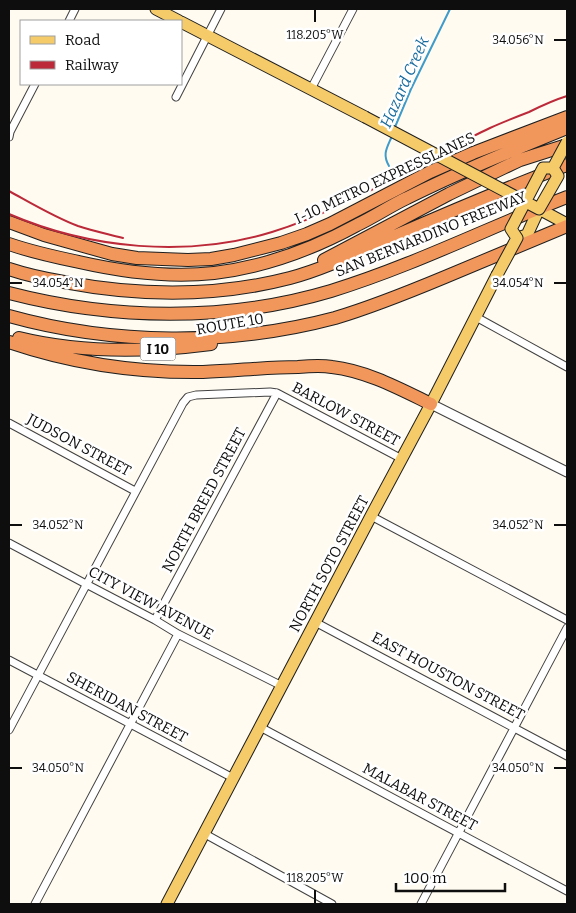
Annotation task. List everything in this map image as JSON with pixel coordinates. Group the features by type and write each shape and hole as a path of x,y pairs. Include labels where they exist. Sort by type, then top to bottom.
{"highway":[{"name":"I-10 METRO EXPRESSLANES","path":"9,222 44,235 112,254 137,258 188,260 234,254 273,245 307,234 473,152 567,117"},
{"name":"I-10 METRO EXPRESSLANES","path":"9,244 36,253 103,268 127,271 172,275 214,273 237,269 301,252 356,226 406,198 489,160 567,128"},
{"path":"291,277 503,168 567,143"},
{"path":"9,269 46,279 117,290 184,292 246,287 291,277 335,263 464,206 567,165"},
{"name":"SAN BERNARDINO FREEWAY","path":"9,293 68,305 151,313 202,313 274,304 330,291 383,273 567,197"},
{"name":"I 10","path":"306,325 335,318 395,297 567,225"},
{"path":"9,316 80,331 150,338 231,336 306,325"},
{"name":"ROUTE 10","path":"9,336 70,347 155,350 222,343 306,325"},
{"path":"9,342 45,354 97,364 162,371 204,372 292,367 332,367 379,380 431,404"}],"main road":[{"path":"156,9 176,20"},
{"path":"182,23 365,117 567,225"},
{"name":"NORTH SOTO STREET","path":"553,168 567,143"},
{"name":"NORTH SOTO STREET","path":"517,238 511,229 543,168 553,168"},
{"name":"NORTH SOTO STREET","path":"167,904 497,275 517,238 527,235 558,176 553,168"}],"street":[{"path":"176,98 221,9"},
{"path":"311,89 353,9"},
{"path":"9,138 10,132 34,85"},
{"path":"476,317 567,367"},
{"name":"BARLOW STREET","path":"135,491 183,403 188,397 196,396 277,393 402,459"},
{"name":"NORTH BREED STREET","path":"155,620 277,393"},
{"path":"431,404 567,472"},
{"name":"JUDSON STREET","path":"9,423 135,491"},
{"path":"9,730 135,491"},
{"path":"371,516 567,620"},
{"name":"CITY VIEW AVENUE","path":"9,543 178,634 282,686"},
{"name":"EAST HOUSTON STREET","path":"315,622 567,756"},
{"path":"421,904 567,628"},
{"path":"35,904 178,634"},
{"name":"SHERIDAN STREET","path":"9,660 233,778"},
{"name":"MALABAR STREET","path":"260,728 567,891"},
{"path":"205,834 332,904"}],"waterway":[{"name":"Hazard Creek","path":"395,127 411,89 450,9"},
{"name":"Hazard Creek","path":"389,166 386,154 392,136"}],"railway":[{"path":"9,214 40,226 72,235 105,242 139,246 173,247 240,240 291,226 329,210 384,184 481,132 567,96"},
{"path":"9,191 43,210 78,226 123,238"}]}
